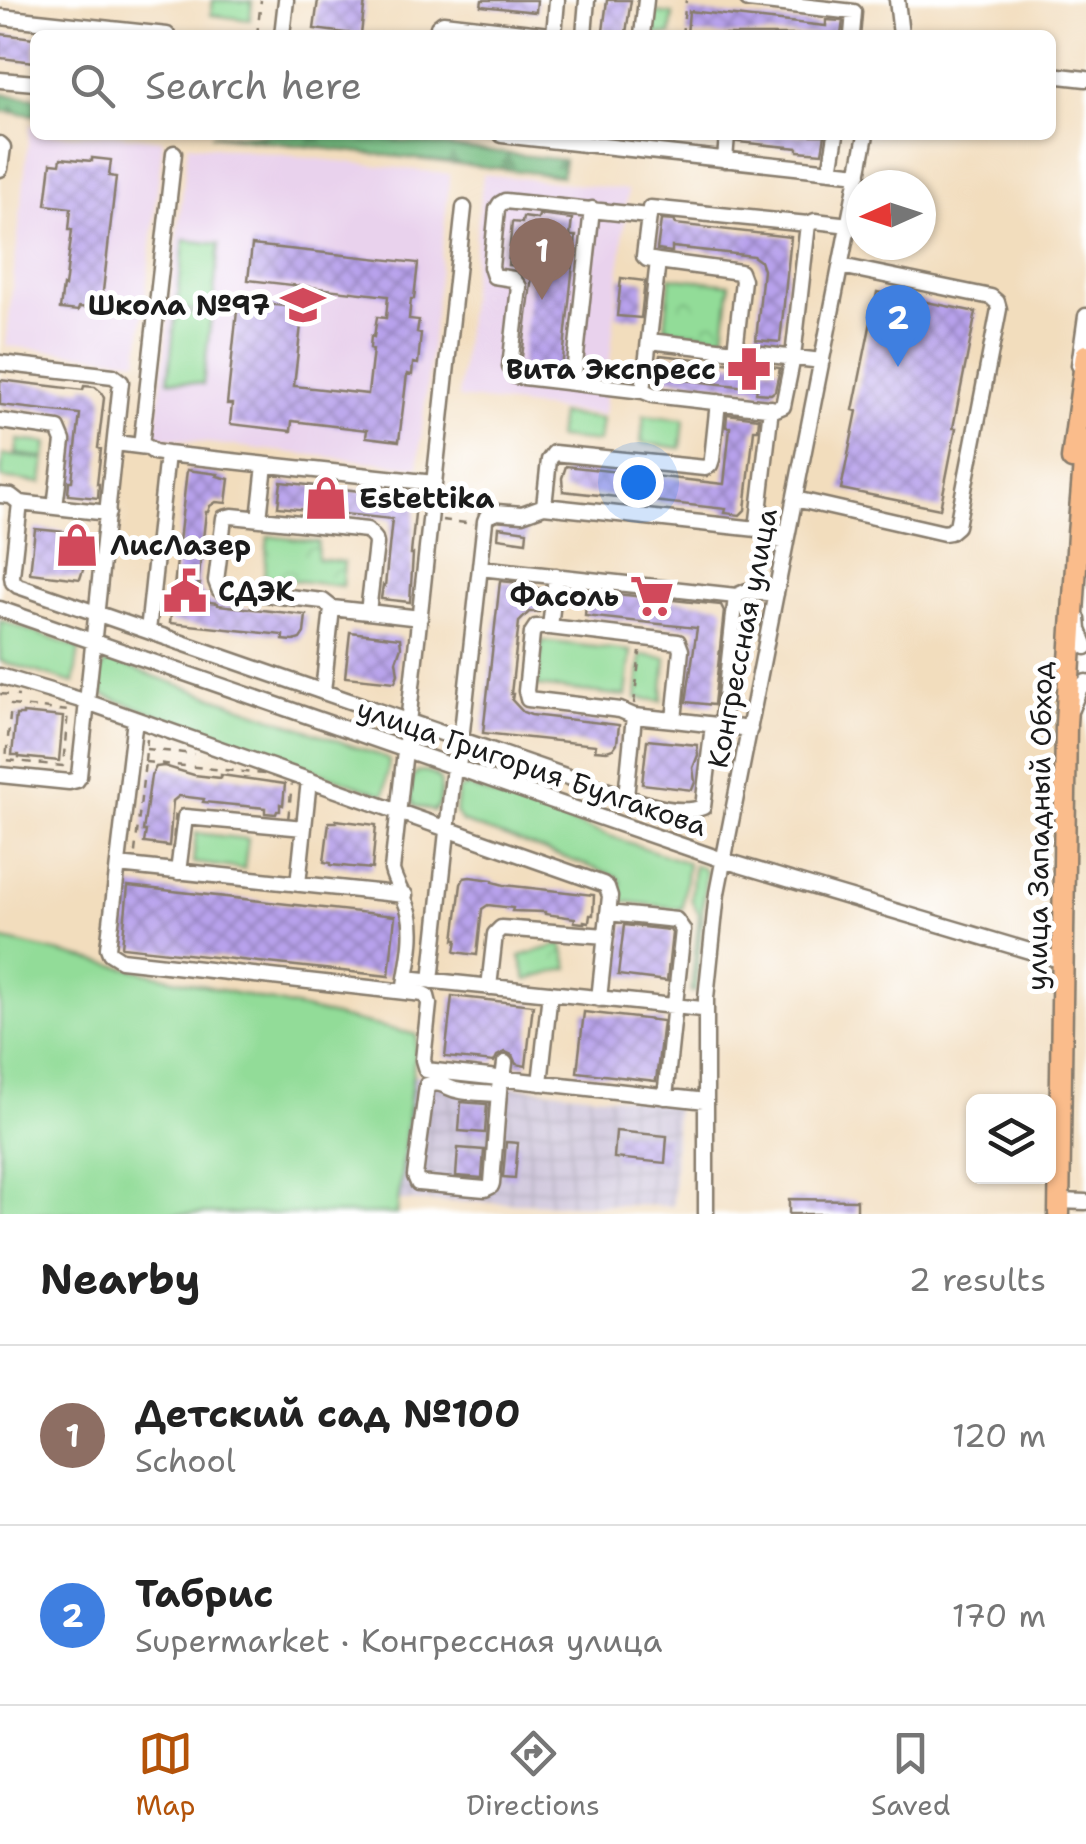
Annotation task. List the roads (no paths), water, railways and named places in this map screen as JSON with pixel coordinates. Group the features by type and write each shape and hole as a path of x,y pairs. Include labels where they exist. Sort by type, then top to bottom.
{"highway":[{"name":"улица Западный Обход","path":"1048,1094 1060,668 1086,354"},
{"name":"улица Западный Обход","path":"1055,1210 1066,724 1078,534 1079,445"},
{"path":"1049,1184 1055,1210"}],"street":[{"path":"283,30 286,0"},
{"path":"552,30 557,0"},
{"path":"585,30 588,0"},
{"path":"643,30 646,0"},
{"path":"748,0 855,6"},
{"path":"896,0 899,30"},
{"path":"1,17 96,30"},
{"path":"438,30 443,23 506,30"},
{"path":"1056,76 1086,79"},
{"path":"0,80 30,83"},
{"path":"579,140 846,173"},
{"path":"724,160 726,140"},
{"path":"830,171 835,140"},
{"name":"Конгрессная улица","path":"860,170 865,140"},
{"path":"0,144 0,169"},
{"path":"142,446 174,153"},
{"path":"648,216 505,201 500,204 491,267 494,276 513,279 518,284 512,373 519,378 718,402 768,418"},
{"path":"405,985 412,922 392,870 464,208"},
{"path":"735,351 743,280 740,272 646,259 650,208 668,213 846,224"},
{"path":"573,384 592,210"},
{"path":"757,529 768,418 784,406 808,224"},
{"name":"Конгрессная улица","path":"706,1214 709,964 717,893 846,240"},
{"path":"643,391 658,261"},
{"path":"795,499 944,534 957,526 999,308 991,297 841,266"},
{"path":"1079,445 1076,386 1086,316"},
{"path":"649,342 822,360"},
{"path":"0,363 118,378 122,389 106,492 108,512 80,776 69,782 0,775"},
{"path":"544,506 549,460 554,453 705,468 712,459 718,402"},
{"path":"0,421 58,429 62,441 55,507"},
{"path":"116,443 167,454 434,483"},
{"path":"148,631 167,454"},
{"path":"259,518 265,464"},
{"path":"0,495 11,496 20,503 108,512"},
{"path":"20,503 13,582 18,586 652,806 692,810 702,807 723,699 736,596"},
{"path":"431,981 480,568 489,530 487,516 522,514 544,506 757,529 769,538 786,542"},
{"path":"368,612 376,544 367,530 224,518 216,581 219,589 322,601 332,608 420,618"},
{"path":"1078,534 1078,616 1086,647"},
{"path":"480,568 736,596 747,591 776,594"},
{"path":"550,627 556,576"},
{"path":"323,692 332,608"},
{"name":"улица Григория Булгакова","path":"0,609 724,860 1052,958"},
{"path":"674,720 680,646 674,641 550,627 536,627 532,632 528,699 620,710 634,716 750,729"},
{"path":"0,676 87,702 603,884 609,891 599,998"},
{"path":"1066,724 1074,699 1086,682"},
{"path":"626,797 634,716"},
{"path":"142,722 108,948 114,958 405,985 431,981 702,1009"},
{"path":"298,884 309,780"},
{"path":"178,872 185,817 304,828"},
{"path":"118,865 405,896"},
{"path":"608,913 676,920 680,924 683,936 665,1097"},
{"path":"490,987 495,934 500,928 606,936"},
{"path":"405,985 429,1000 423,1060 426,1070 540,1083 596,1082 665,1097 706,1101"},
{"path":"540,1083 550,994"},
{"path":"501,1079 491,1186 486,1189 418,1184 415,1176 427,1086 444,1084 455,1090 501,1079"},
{"path":"1055,1210 1086,1202"}],"place":[{"name":"Детский сад №100","path":"542,300"},
{"name":"Школа №97","path":"303,305"},
{"name":"Табрис","path":"898,367"},
{"name":"Вита Экспресс","path":"749,369"},
{"name":"Estettika","path":"326,498"},
{"name":"ЛисЛазер","path":"77,545"},
{"name":"СДЭК","path":"185,591"},
{"name":"Фасоль","path":"652,596"}]}
